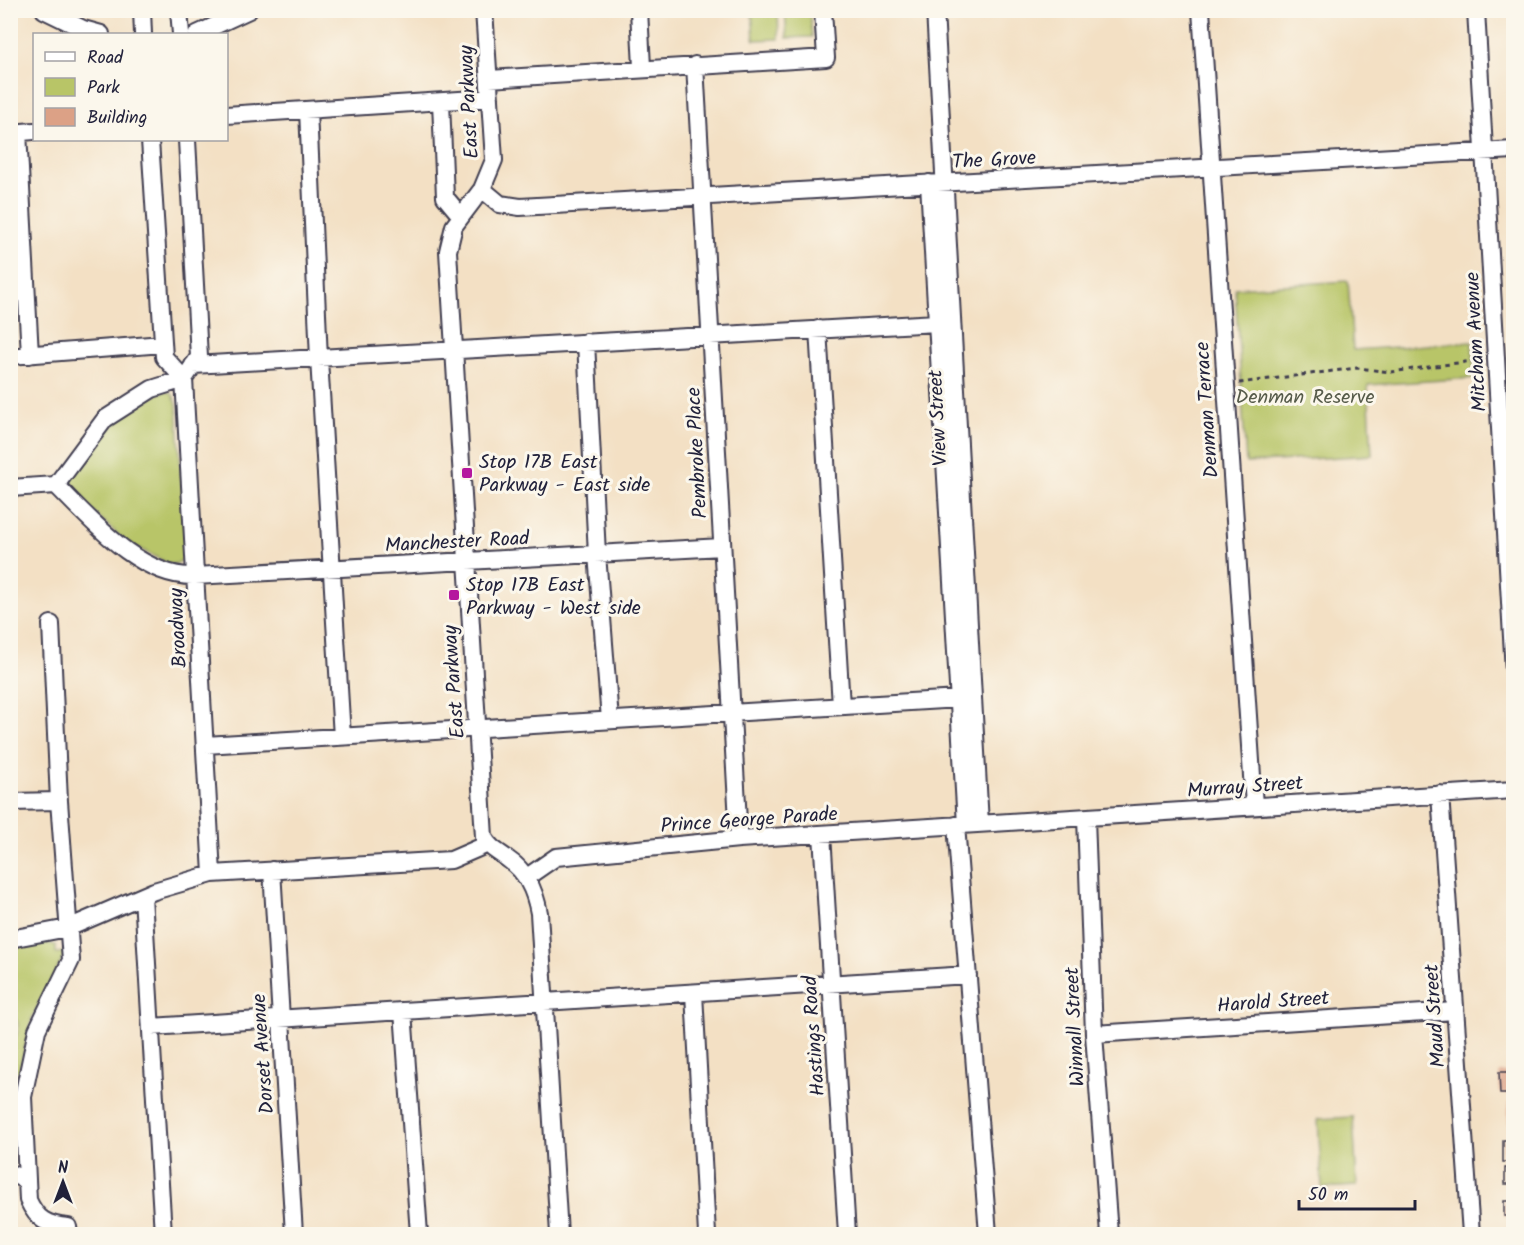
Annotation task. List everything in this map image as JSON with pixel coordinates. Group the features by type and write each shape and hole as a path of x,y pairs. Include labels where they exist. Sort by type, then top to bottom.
{"street":[{"path":"44,10 82,29 97,33"},
{"path":"142,10 143,33"},
{"path":"179,10 181,33"},
{"path":"199,33 249,10"},
{"name":"East Parkway","path":"484,10 494,160 482,189 460,215 454,226 447,250 483,822 488,844"},
{"path":"639,10 642,67"},
{"path":"489,79 642,67 826,58 823,10"},
{"name":"View Street","path":"935,10 938,323 967,824"},
{"name":"Denman Terrace","path":"1201,10 1254,806"},
{"name":"Mitcham Avenue","path":"1476,10 1497,359 1507,431 1514,672"},
{"name":"Pembroke Place","path":"695,65 739,839"},
{"path":"228,115 490,98"},
{"path":"441,102 445,197 460,215"},
{"path":"308,110 319,359 342,737"},
{"path":"21,132 30,355"},
{"path":"150,141 164,357 189,372"},
{"name":"Broadway","path":"187,141 199,357 189,372 195,576 212,874"},
{"name":"The Grove","path":"482,189 500,204 520,207 1514,150"},
{"name":"View Street","path":"937,183 967,824"},
{"path":"10,488 56,485 105,419 153,389 189,372 319,359 938,323"},
{"path":"818,329 841,706"},
{"path":"586,342 597,555 610,720"},
{"path":"10,356 163,344"},
{"name":"Manchester Road","path":"56,485 115,544 175,574 195,576 722,547"},
{"path":"51,624 58,801 71,960 37,1030 23,1097 28,1200 34,1213 44,1222 68,1227 69,1234"},
{"path":"205,745 959,699"},
{"name":"Murray Street","path":"967,824 1514,790"},
{"name":"Maud Street","path":"1440,794 1471,1234"},
{"path":"10,802 58,801"},
{"name":"Winnall Street","path":"1086,818 1094,1034 1108,1234"},
{"path":"967,824 968,975 988,1234"},
{"name":"Prince George Parade","path":"526,877 556,857 739,839 967,824"},
{"name":"Hastings Road","path":"822,834 847,1234"},
{"path":"10,939 68,928 143,896 212,874 451,860 488,844 511,861 526,877 533,889 539,913 559,1234"},
{"name":"Dorset Avenue","path":"272,870 294,1234"},
{"path":"143,896 163,1234"},
{"path":"151,1027 830,986 968,975"},
{"path":"694,993 707,1234"},
{"path":"403,1011 419,1234"},
{"name":"Harold Street","path":"1094,1034 1455,1011"},
{"path":"10,1173 27,1181"}],"path":[{"path":"1226,384 1357,368 1391,372 1437,364 1497,359"}],"green space":[{"path":"752,11 778,11 779,39 754,40"},
{"path":"785,11 810,11 812,37 787,38"},
{"name":"Denman Reserve","path":"1348,281 1353,350 1472,342 1474,378 1368,385 1372,455 1246,463 1235,288"},
{"path":"166,391 172,393 177,404 186,550 185,558 176,564 169,564 126,542 75,495 70,480 87,454 111,427 138,405"},
{"path":"48,943 56,945 56,953 66,952 32,1018 19,1073 11,1067 11,1043 16,1036 18,1025 11,1014 10,948"},
{"path":"1353,1117 1357,1186 1322,1188 1318,1119"}],"building":[{"path":"1499,1072 1514,1072 1514,1094 1500,1094"},
{"path":"1508,1102 1514,1102 1514,1131 1508,1131"},
{"path":"1503,1140 1514,1140 1514,1162 1503,1162"},
{"path":"1505,1168 1514,1168 1514,1184 1505,1184"},
{"path":"1504,1201 1514,1201 1514,1216 1504,1216"}],"place":[{"name":"Stop 17B East Parkway - East side","path":"467,473"},
{"name":"Stop 17B East Parkway - West side","path":"454,595"}]}
